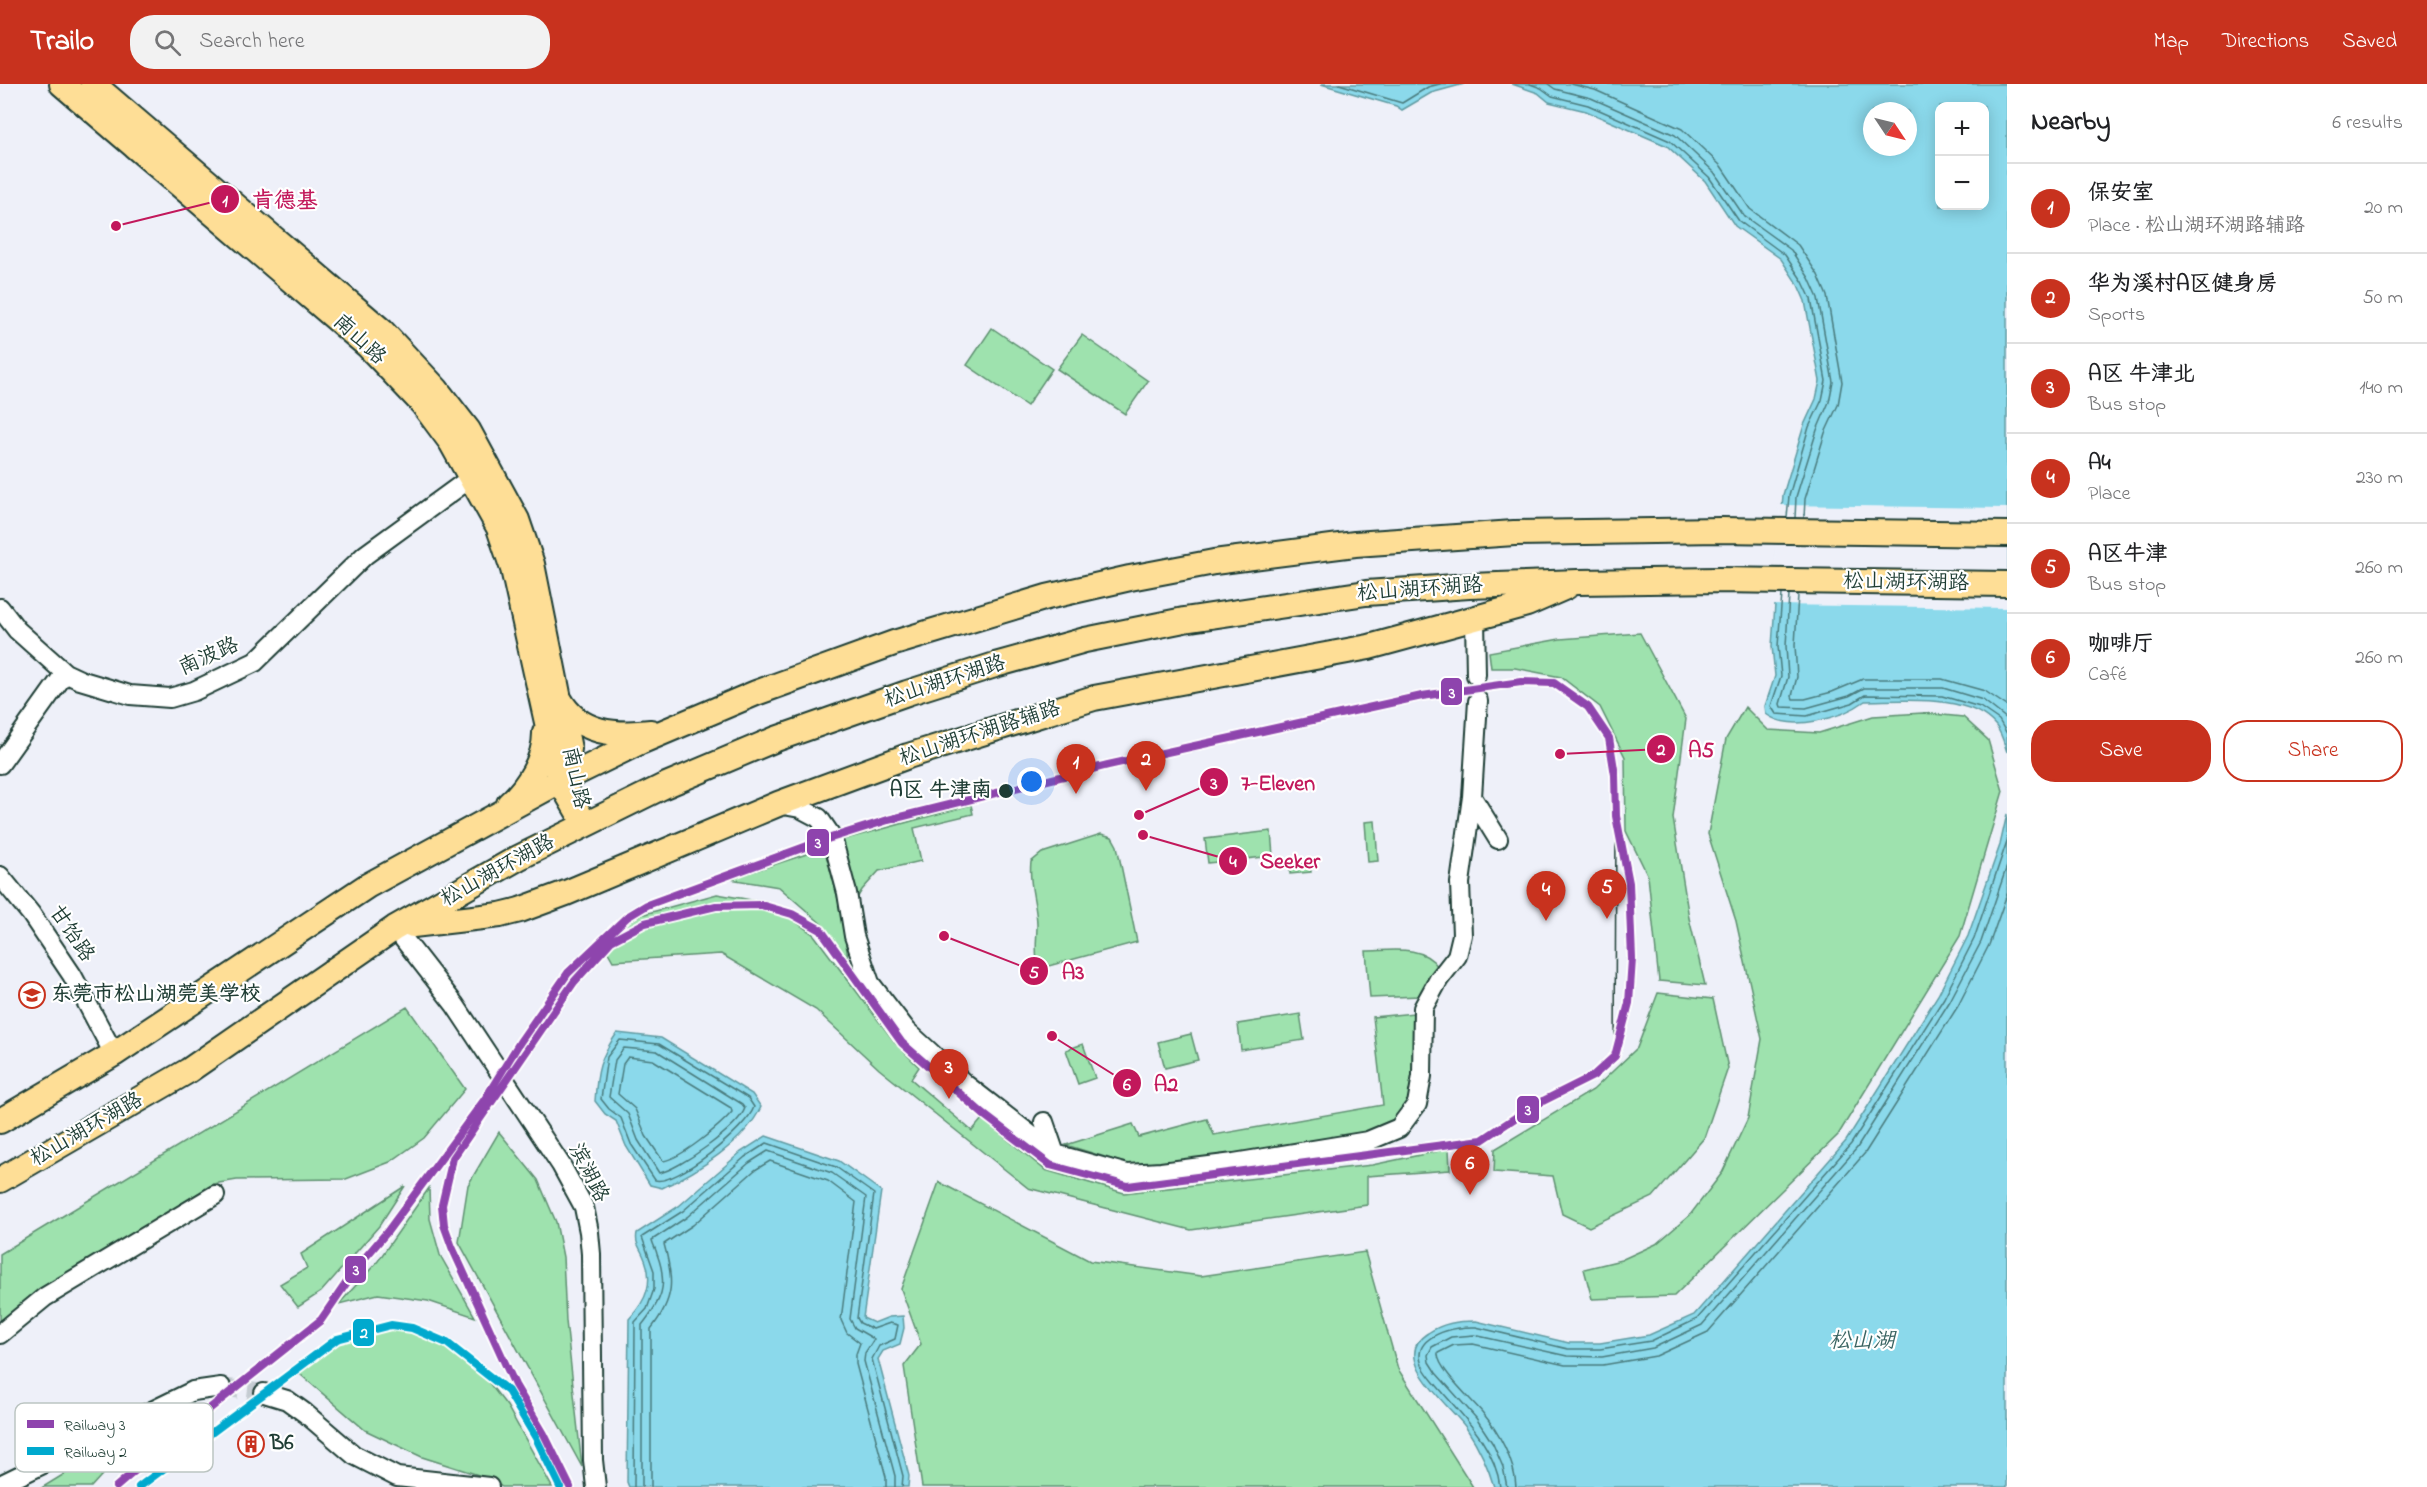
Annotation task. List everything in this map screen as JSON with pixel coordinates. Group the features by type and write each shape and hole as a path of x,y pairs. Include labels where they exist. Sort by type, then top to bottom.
{"main road":[{"name":"南山路","path":"62,84 368,346 422,403 451,442 499,528 513,569 551,704 568,778 585,824"},
{"name":"南山路","path":"93,84 382,332 437,390 468,430 517,520 532,564 551,704"},
{"path":"0,1121 114,1054 367,886 497,814 568,778 640,742 756,693 894,643 1047,597 1214,562 1355,544 1514,533 1721,530 2007,534"},
{"name":"松山湖环湖路","path":"0,1180 188,1071 395,928 519,858 664,786 818,723 940,682 1085,639 1207,616 1366,593 1469,585 1718,580 2007,584"},
{"name":"松山湖环湖路辅路","path":"395,928 440,920 500,915 520,910 577,889 778,804 908,756 1094,698 1331,656 1527,604 1578,582"},
{"path":"497,814 513,800 539,762 551,704 598,730 635,734 671,729"}],"street":[{"name":"南波路","path":"0,608 16,630 66,673 80,680 130,695 170,698 210,686 255,662 364,555 472,477"},
{"path":"1475,618 1476,675"},
{"path":"0,764 66,673"},
{"path":"778,804 800,808 819,818 832,837 847,893 854,936 870,983 907,1031 965,1084 1055,1154 1127,1174 1161,1172 1333,1148 1368,1141 1399,1128 1417,1104 1422,1076 1423,1008 1439,979 1457,956 1462,935 1460,883 1472,797 1478,701"},
{"path":"1472,797 1498,839"},
{"name":"甘饴路","path":"0,876 31,914 72,975 114,1054"},
{"name":"滨湖路","path":"395,928 455,1005 561,1165 584,1208 589,1232 596,1487"},
{"path":"1044,1122 1055,1154"},
{"path":"0,1334 45,1297 215,1195"},
{"path":"168,1403 193,1391 221,1387"},
{"path":"264,1393 287,1400 371,1470 397,1477 489,1487"},
{"path":"0,1485 27,1472"}],"green space":[{"path":"992,328 1052,369 1027,406 967,365"},
{"path":"1082,335 1148,381 1125,414 1057,369"},
{"path":"1640,633 1686,719 1673,818 1689,918 1705,985 1659,981 1648,876 1626,831 1625,757 1600,707 1561,677 1515,668 1491,668 1489,652 1560,639"},
{"path":"1745,707 1768,730 1819,733 1873,716 1923,713 1963,717 1988,740 2003,791 1960,936 1838,1135 1674,1296 1592,1299 1584,1269 1621,1260 1656,1244 1690,1215 1722,1173 1748,1118 1762,1039 1736,921 1708,834 1726,739"},
{"path":"971,805 973,814 914,828 921,861 879,871 854,903 842,840"},
{"path":"1375,821 1378,861 1368,862 1365,822"},
{"path":"1271,831 1273,856 1208,863 1205,839"},
{"path":"1101,834 1112,837 1117,846 1137,942 1045,967 1037,960 1037,917 1031,862 1042,853"},
{"path":"825,848 843,919 848,960 824,926 779,887 730,879"},
{"path":"1310,863 1311,872 1290,874 1290,865"},
{"path":"717,894 769,903 814,935 896,1044 919,1067 911,1079 972,1131 982,1119 1045,1170 1124,1193 1372,1165 1449,1149 1450,1170 1367,1176 1367,1205 1191,1230 1028,1188 879,1069 816,1010 721,954 613,961 600,938 641,915"},
{"path":"1366,951 1415,952 1432,960 1438,967 1420,996 1370,998"},
{"path":"1658,993 1713,999 1728,1068 1704,1138 1653,1197 1589,1227 1562,1214 1553,1176 1494,1172 1495,1149 1593,1090 1637,1048"},
{"path":"407,1007 465,1089 424,1138 390,1162 346,1179 237,1180 213,1184 41,1290 0,1324 0,1254"},
{"path":"1414,1013 1413,1086 1404,1111 1389,1127 1365,1136 1164,1165 1128,1164 1066,1145 1133,1124 1139,1137 1207,1119 1214,1135 1383,1105 1373,1017"},
{"path":"1300,1014 1304,1040 1241,1050 1238,1024"},
{"path":"1191,1034 1198,1060 1165,1068 1158,1042"},
{"path":"1083,1044 1095,1078 1078,1084 1066,1050"},
{"path":"499,1132 538,1180 556,1222 563,1257 566,1321 582,1467 459,1242 468,1185"},
{"path":"939,1182 1090,1261 1201,1276 1365,1252 1398,1369 1473,1487 922,1487 904,1366 921,1344 901,1289"},
{"path":"405,1186 379,1226 321,1292 298,1307 280,1284 307,1268 301,1254"},
{"path":"429,1188 430,1219 440,1255 475,1317 428,1301 378,1294 339,1304 378,1261"},
{"path":"374,1327 424,1329 472,1361 507,1406 552,1487 502,1487 491,1479 422,1457 365,1430 293,1368 340,1338"},
{"path":"68,1472 105,1472 91,1487 43,1487"}],"water":[{"path":"1321,84 1464,84 1431,93 1402,110 1396,106"},
{"path":"1512,84 2007,84 2007,752 1998,729 1984,715 1970,708 1935,701 1865,701 1830,718 1802,723 1776,720 1766,714 1765,706 1775,676 1772,646 1783,495 1820,381 1805,301 1798,285 1781,259 1735,226 1705,181 1667,146 1586,111 1549,102 1538,93"},
{"name":"松山湖","path":"2007,814 2007,1487 1494,1487 1486,1464 1467,1429 1437,1396 1418,1369 1415,1355 1417,1343 1439,1327 1457,1322 1476,1321 1569,1343 1600,1343 1649,1335 1694,1315 1846,1141 1938,995 1968,936 2000,845"},
{"path":"617,1033 661,1038 752,1094 761,1107 754,1120 719,1155 690,1174 662,1188 650,1185 626,1146 616,1121 605,1114 595,1101 600,1066 606,1050"},
{"path":"766,1136 839,1161 881,1191 863,1318 874,1323 889,1317 903,1316 904,1328 900,1344 883,1351 878,1359 909,1476 908,1487 629,1487 627,1482 629,1319 645,1297 649,1282 647,1264 637,1242 637,1233 679,1206 741,1152"}],"pier":[{"path":"1779,505 2007,508 2007,608 1772,605"}],"tunnel":[{"path":"1476,675 1478,701"},
{"path":"221,1387 264,1393"}],"tram line":[{"path":"1615,1056 1616,816"}],"rail line":[{"name":"3","path":"213,1406 321,1320 358,1266 387,1232 485,1099 520,1042 568,973 627,917 647,905 821,841 888,820 1108,765 1422,696 1521,682 1554,683 1588,707 1609,738 1615,775 1616,816 1629,883 1632,959 1629,1003 1615,1056 1593,1076 1533,1106 1482,1140 1128,1186 1050,1165 983,1114 902,1043 821,930 792,914 761,905 716,906 645,923 611,941 574,982 453,1158 442,1205 444,1225 452,1247 515,1385 544,1434 570,1487"},
{"name":"2","path":"213,1432 337,1339 391,1325 412,1328 447,1343 508,1391 536,1438 560,1487"},
{"name":"3","path":"116,1487 134,1472"},
{"name":"2","path":"139,1487 159,1472"}],"place":[{"name":"肯德基","path":"116,226"},
{"name":"A5","path":"1560,754"},
{"name":"A区 牛津南","path":"1006,791"},
{"name":"华为溪村A区健身房","path":"1146,791"},
{"name":"保安室","path":"1076,794"},
{"name":"7-Eleven","path":"1139,815"},
{"name":"Seeker","path":"1143,835"},
{"name":"A区牛津","path":"1607,919"},
{"name":"A4","path":"1546,921"},
{"name":"A3","path":"944,936"},
{"name":"东莞市松山湖莞美学校","path":"32,995"},
{"name":"A2","path":"1052,1036"},
{"name":"A区 牛津北","path":"949,1099"},
{"name":"咖啡厅","path":"1470,1195"},
{"name":"B6","path":"251,1444"}]}
